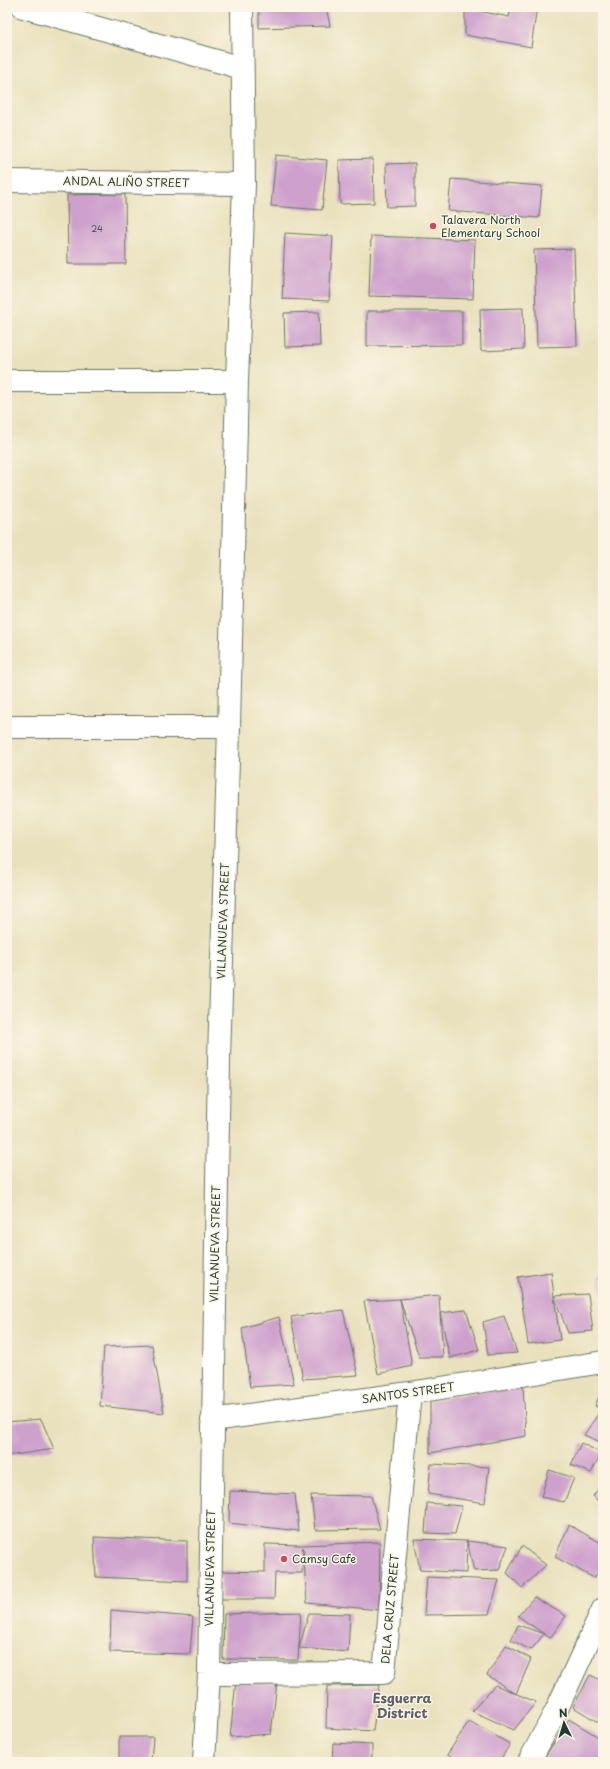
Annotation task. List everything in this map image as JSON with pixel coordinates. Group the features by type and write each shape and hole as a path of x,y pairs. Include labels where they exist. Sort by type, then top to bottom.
{"street":[{"path":"24,7 242,68"},
{"name":"VILLANUEVA STREET","path":"204,1762 209,1674 212,1420 219,1074 230,727 237,381 244,184 242,7"},
{"name":"ANDAL ALIÑO STREET","path":"7,180 244,184"},
{"path":"7,381 237,381"},
{"path":"7,727 230,727"},
{"name":"SANTOS STREET","path":"212,1420 410,1393 603,1362"},
{"name":"DELA CRUZ STREET","path":"209,1674 384,1673 410,1393"},
{"path":"529,1762 556,1711 603,1609"}],"building":[{"path":"259,7 326,7 330,26 259,28"},
{"path":"511,7 537,7 531,47 465,35 465,8 509,17"},
{"path":"276,155 327,160 322,210 271,206"},
{"path":"373,159 374,203 340,204 339,160"},
{"path":"415,163 415,206 387,207 386,164"},
{"path":"451,179 542,186 539,218 448,211"},
{"path":"125,194 126,264 68,264 67,195"},
{"path":"285,233 333,236 329,301 282,299"},
{"path":"371,236 475,240 473,299 369,296"},
{"path":"574,249 577,346 537,347 534,250"},
{"path":"523,308 524,349 481,351 480,309"},
{"path":"367,311 462,311 462,345 367,346"},
{"path":"319,312 320,346 285,347 284,313"},
{"path":"551,1272 560,1340 528,1344 518,1277"},
{"path":"599,1276 603,1276 603,1296 602,1296"},
{"path":"588,1294 593,1331 568,1333 554,1296"},
{"path":"439,1295 443,1357 419,1357 400,1299"},
{"path":"400,1299 412,1366 378,1374 364,1301"},
{"path":"343,1310 358,1375 303,1379 291,1317"},
{"path":"466,1310 479,1350 450,1358 440,1313"},
{"path":"504,1316 517,1353 488,1355 483,1322"},
{"path":"279,1317 294,1384 250,1387 242,1328"},
{"path":"152,1345 164,1413 100,1406 104,1347"},
{"path":"523,1386 526,1436 430,1453 430,1400"},
{"path":"603,1387 603,1443 584,1435 602,1408 595,1406"},
{"path":"41,1419 54,1449 7,1456 7,1422"},
{"path":"581,1443 601,1453 591,1473 571,1465"},
{"path":"431,1464 489,1467 485,1503 428,1494"},
{"path":"549,1470 574,1478 564,1502 541,1497"},
{"path":"603,1483 603,1506 593,1496"},
{"path":"230,1491 295,1494 299,1531 229,1523"},
{"path":"311,1495 371,1496 380,1529 315,1530"},
{"path":"427,1503 462,1506 455,1534 425,1533"},
{"path":"569,1525 603,1544 603,1564 594,1578 555,1557"},
{"path":"94,1537 187,1541 187,1581 96,1577"},
{"path":"414,1539 467,1541 466,1573 420,1570"},
{"path":"467,1541 508,1546 499,1570 474,1571"},
{"path":"380,1542 379,1610 307,1603 303,1547 302,1573 275,1573 274,1599 221,1599 221,1571 265,1572 265,1544 303,1545"},
{"path":"522,1546 546,1565 522,1588 507,1573"},
{"path":"427,1577 499,1580 489,1614 424,1615"},
{"path":"534,1597 566,1616 550,1638 518,1616"},
{"path":"111,1610 193,1617 190,1654 110,1652"},
{"path":"301,1612 298,1660 223,1659 224,1614"},
{"path":"309,1613 350,1614 348,1652 299,1648"},
{"path":"518,1625 544,1634 531,1650 511,1640"},
{"path":"506,1645 531,1659 516,1694 487,1675"},
{"path":"590,1675 603,1681 603,1725 573,1707"},
{"path":"236,1681 277,1683 271,1734 230,1737"},
{"path":"379,1685 373,1731 326,1728 327,1686"},
{"path":"495,1685 536,1702 514,1730 472,1711"},
{"path":"569,1719 603,1740 603,1762 546,1762 543,1760"},
{"path":"469,1721 510,1744 499,1762 461,1762 447,1755"},
{"path":"119,1737 153,1737 151,1762 119,1762"},
{"path":"333,1743 372,1745 372,1762 332,1762"}],"place":[{"name":"Talavera North Elementary School","path":"433,226"},
{"name":"Camsy Cafe","path":"284,1559"}],"district":[{"name":"Esguerra District","path":"402,1706"}]}
